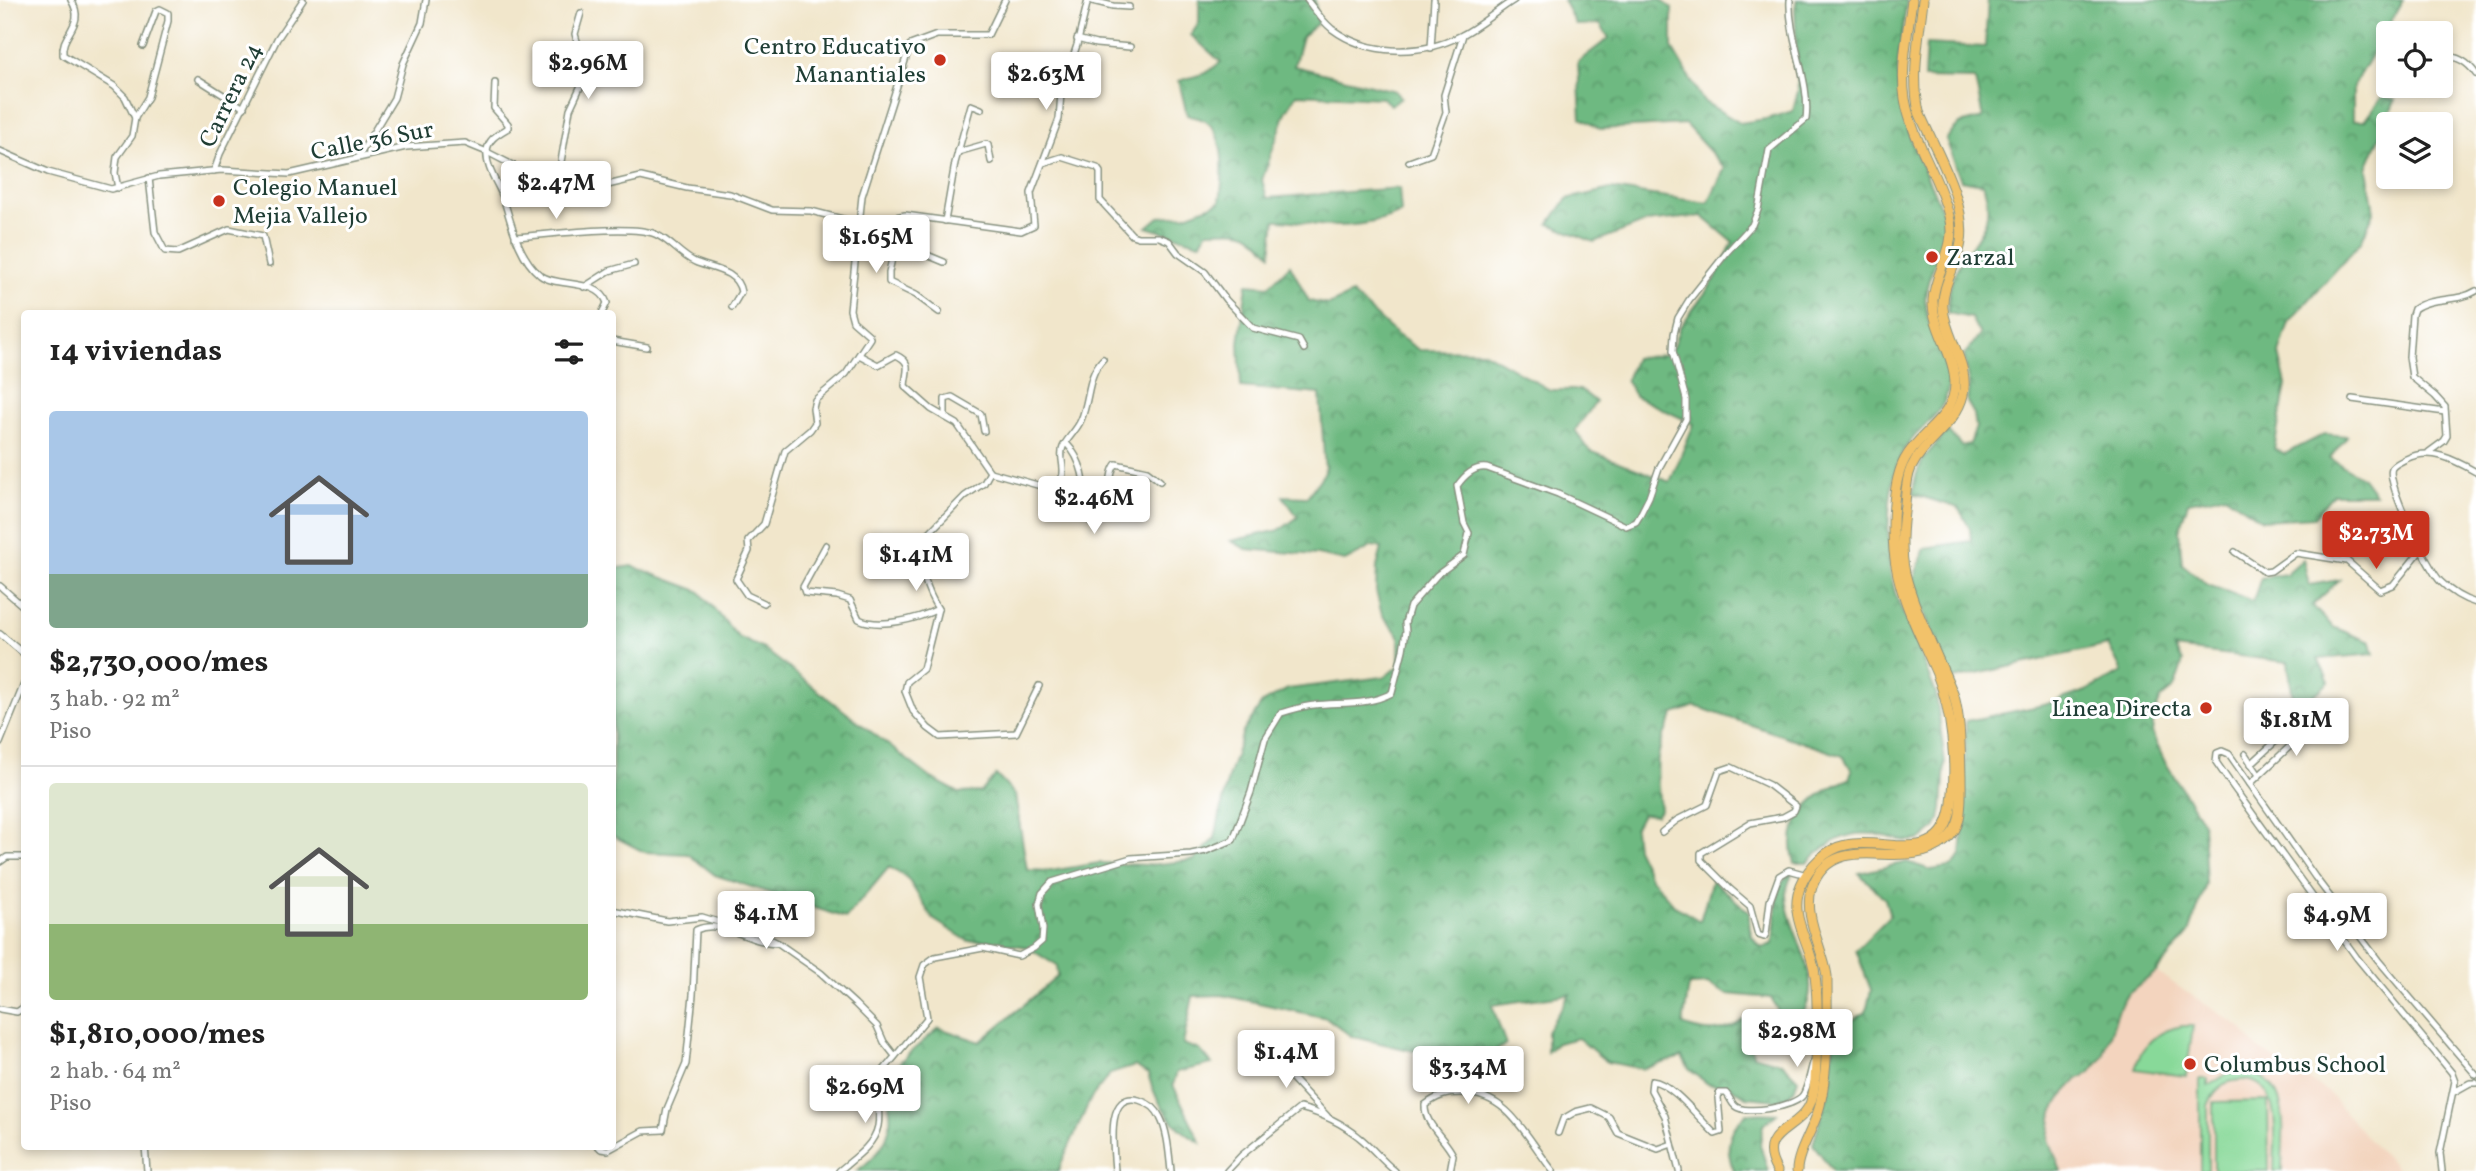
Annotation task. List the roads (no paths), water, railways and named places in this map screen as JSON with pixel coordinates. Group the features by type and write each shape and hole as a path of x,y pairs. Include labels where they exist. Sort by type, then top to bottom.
{"main road":[{"path":"1778,1171 1771,1155 1773,1142 1780,1132 1802,1116 1811,1104 1815,1081 1815,976 1799,926 1797,906 1801,885 1821,859 1843,845 1859,843 1900,847 1924,844 1943,829 1950,818 1953,800 1952,749 1947,705 1905,600 1898,578 1894,540 1896,485 1901,466 1910,450 1949,409 1955,393 1953,366 1936,320 1933,303 1951,241 1950,216 1911,122 1904,93 1912,0"},
{"path":"1794,1169 1821,1098 1826,1030 1827,976 1811,915 1812,886 1825,867 1850,853 1906,856 1934,849 1956,828 1961,805 1958,713 1954,696 1908,581 1903,549 1903,520 1910,471 1925,446 1955,413 1964,389 1961,368 1946,322 1943,300 1960,249 1961,221 1954,194 1916,100 1923,0"},
{"path":"1788,1126 1802,1131 1807,1140"}],"street":[{"path":"71,0 75,8 76,22 63,46 64,55 114,86 125,97 135,118"},
{"name":"Carrera 24","path":"214,171 219,154 277,39 303,0"},
{"path":"359,156 394,98 403,64 422,23 426,0"},
{"path":"764,603 747,595 736,579 749,551 748,541 764,524 785,451 815,423 815,400 846,374 870,338 853,321 850,310 862,196 910,45 937,36 988,35 1005,0"},
{"path":"1043,163 1059,119 1060,93 1088,0 1129,7"},
{"path":"1307,0 1328,26 1353,40 1391,50 1431,48 1462,36 1514,0"},
{"path":"1431,48 1434,0"},
{"path":"838,1171 864,1150 873,1138 878,1125 878,1077 927,1018 920,977 924,965 935,957 983,948 1019,956 1025,954 1042,941 1039,904 1042,893 1052,882 1131,858 1191,854 1233,840 1251,793 1265,739 1281,713 1313,705 1366,701 1392,693 1410,606 1437,575 1464,555 1469,533 1464,523 1457,486 1469,472 1480,467 1487,468 1558,494 1626,526 1636,522 1649,497 1659,468 1686,419 1686,399 1673,351 1678,318 1689,300 1752,225 1758,210 1769,150 1805,119 1805,95 1790,0"},
{"path":"118,188 115,164 132,136 135,118 148,97 168,21 168,13 165,10 156,11 143,46"},
{"path":"556,185 570,109 584,79 585,69 575,34 581,13"},
{"path":"1409,162 1432,154 1446,112 1444,95 1462,36"},
{"path":"1077,39 1096,44 1130,47"},
{"path":"2453,56 2476,74"},
{"path":"198,79 244,108"},
{"path":"495,83 494,108 508,124 508,128 492,139 487,152 488,162 515,237 541,276 598,292 607,299 604,310"},
{"path":"945,221 958,152 971,105 981,109"},
{"name":"Calle 36 Sur","path":"0,151 58,175 105,188 118,188 149,178 214,171 289,174 359,156 453,142 464,143 556,185 572,188 595,188 631,178 652,178 687,188 730,194 772,210 811,211 859,222 874,222 905,215 1011,231 1021,231 1034,225 1031,193 1043,163"},
{"path":"958,152 986,144 991,161"},
{"path":"1043,163 1062,157 1097,168 1100,172 1100,200 1132,234 1138,237 1159,237 1169,242 1178,253 1205,272 1252,328 1299,341 1304,349"},
{"path":"149,178 155,232 165,251 178,252 229,229 263,236 269,264"},
{"path":"923,218 920,246 915,250 893,254 889,282 916,295 939,312"},
{"path":"515,237 620,231 655,234 693,261 725,271 737,281 741,292 732,307"},
{"path":"915,250 944,262"},
{"path":"584,287 610,271 634,264"},
{"path":"2476,291 2460,299 2426,302 2414,309 2409,357 2412,377 2443,404 2447,436 2429,452 2398,463 2392,468 2391,475 2393,490 2430,568 2440,581 2460,597 2476,603"},
{"path":"616,342 647,347"},
{"path":"859,355 878,365 896,355 905,359 908,366 905,386 917,398 962,430 990,472 1041,486 1064,474 1062,453 1080,423 1093,374 1103,359"},
{"path":"945,417 945,399 952,397 981,414 984,431"},
{"path":"2352,399 2445,412"},
{"path":"1066,443 1081,467 1087,517 1091,522 1098,520 1100,507 1110,485 1112,469 1116,464 1147,471 1160,481"},
{"path":"2429,452 2476,472"},
{"path":"990,472 984,483 960,501 921,541 920,562 930,597 938,609 923,669 907,682 905,691 913,711 940,737 1016,733 1039,686"},
{"path":"826,545 803,587 805,593 849,600 859,619 866,622 896,620 938,609"},
{"path":"2235,552 2265,572 2271,571 2296,554 2347,561 2380,590 2393,585 2421,550"},
{"path":"0,586 21,604"},
{"path":"0,634 21,652"},
{"path":"0,743 21,690"},
{"path":"18,697 21,700"},
{"path":"2250,784 2324,714"},
{"path":"2251,764 2300,719 2309,728"},
{"path":"2442,1171 2440,1153 2455,1081 2452,1073 2357,958 2216,762 2217,753 2221,751 2229,754 2315,877 2378,960 2464,1069 2476,1076"},
{"path":"2245,754 2259,775"},
{"path":"1662,832 1677,820 1707,805 1718,771 1731,767 1769,785 1796,806 1793,812 1783,817 1747,824 1701,853 1702,860 1750,906 1758,935 1762,937 1766,934 1770,901 1779,876 1789,870 1807,874"},
{"path":"0,862 12,856 21,858"},
{"path":"616,911 667,921 702,917 778,943 821,974 855,1004 877,1026 884,1042 895,1056"},
{"path":"616,1146 643,1131 663,1130 667,1109 686,1064 696,930 718,927 766,943 778,943"},
{"path":"0,1009 18,1012 21,1009"},
{"path":"1260,1044 1329,1118"},
{"path":"1679,1171 1665,1116 1651,1090 1652,1081 1660,1083 1686,1102 1715,1134 1721,1132 1718,1098 1720,1093 1726,1093 1733,1105 1741,1109 1780,1108 1793,1104 1804,1093 1816,1052"},
{"path":"2452,1073 2464,1069"},
{"path":"2453,1092 2470,1083 2476,1083"},
{"path":"1450,1171 1453,1155 1424,1112 1425,1105 1443,1093 1465,1093 1489,1099 1513,1115 1553,1171"},
{"path":"1115,1171 1114,1115 1118,1106 1133,1099 1152,1106 1162,1120 1171,1171"},
{"path":"1227,1171 1294,1110 1300,1108 1329,1118 1359,1137 1395,1171"},
{"path":"1558,1133 1563,1119 1574,1112 1591,1108 1609,1117 1618,1133 1658,1149 1672,1144"},
{"path":"145,1150 147,1171"}],"place":[{"name":"Centro Educativo Manantiales","path":"940,60"},
{"name":"Colegio Manuel Mejia Vallejo","path":"219,201"},
{"name":"Zarzal","path":"1932,257"},
{"name":"Linea Directa","path":"2206,708"},
{"name":"Columbus School","path":"2190,1064"}]}
